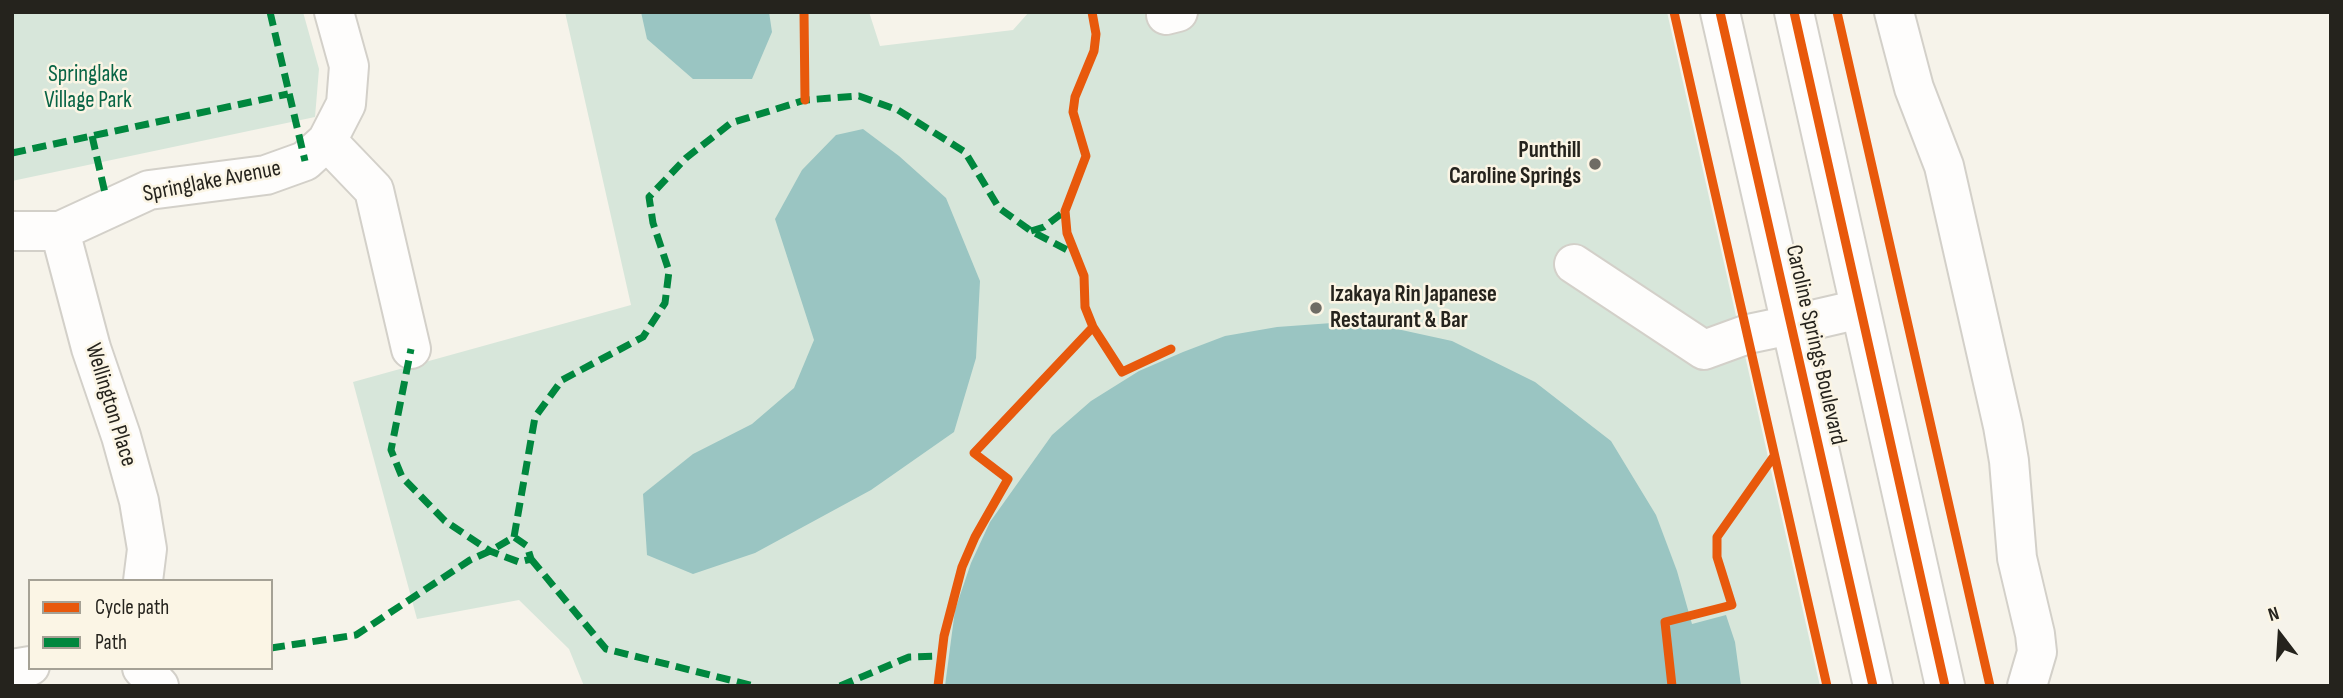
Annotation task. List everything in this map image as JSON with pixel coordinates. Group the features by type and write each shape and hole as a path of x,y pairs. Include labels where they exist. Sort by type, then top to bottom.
{"street":[{"name":"Springlake Avenue","path":"12,231 60,231 149,190 237,180 288,169 304,161 327,141 346,104 349,82 344,43 334,12"},
{"name":"Caroline Springs Boulevard","path":"1720,12 1873,686"},
{"path":"1794,12 1945,686"},
{"path":"1894,12 1914,88 1944,166 2003,426 2009,461 2017,558 2037,652 2027,686"},
{"path":"327,141 374,190 411,349"},
{"name":"Wellington Place","path":"60,231 91,348 121,436 139,501 147,549 144,579"},
{"path":"1574,264 1704,350 1748,334 1860,309"},
{"path":"144,670 159,686"}],"green space":[{"name":"Springlake Village Park","path":"12,12 303,12 319,69 315,117 12,181"},
{"path":"565,12 869,12 880,46 1013,30 1029,12 1667,12 1820,686 584,686 569,649 519,600 417,619 353,382 631,305"}],"water":[{"path":"641,12 769,12 772,32 752,79 693,79 647,39"},
{"path":"863,129 899,156 946,198 980,281 976,358 954,432 871,490 755,553 693,574 647,555 643,494 693,454 752,424 794,388 814,340 775,219 802,170 836,135"},
{"path":"1332,323 1397,329 1452,341 1535,382 1611,441 1656,515 1677,571 1692,624 1726,615 1735,642 1741,686 945,686 955,610 971,563 990,522 1052,435 1091,401 1139,371 1183,352 1225,336 1277,327"}],"marked path":[{"path":"270,12 305,161"},
{"path":"12,153 288,94"},
{"path":"514,537 535,417 562,380 643,337 665,303 669,271 653,223 649,197 686,158 731,123 805,100 859,96 898,110 965,152 999,208 1031,231 1073,253"},
{"path":"92,136 105,193"},
{"path":"1031,231 1044,227 1065,211"},
{"path":"411,349 391,450 402,477 445,521 490,551"},
{"path":"514,537 527,546 531,559 519,562 490,551 514,537"},
{"path":"273,648 356,635 470,560 490,551"},
{"path":"531,559 606,649 754,686"},
{"path":"840,686 909,657 941,656"}],"cycle path":[{"path":"804,12 805,100"},
{"path":"938,686 944,636 962,567 975,537 1008,479 974,453 1093,327 1085,307 1084,276 1067,233 1065,211 1086,156 1073,112 1075,97 1094,51 1096,34 1092,12"},
{"path":"1674,12 1827,686"},
{"path":"1720,12 1873,686"},
{"path":"1794,12 1945,686"},
{"path":"1837,12 1990,686"},
{"path":"1093,327 1122,372 1171,349"},
{"path":"1672,686 1665,622 1732,605 1717,557 1717,537 1774,456"}],"place":[{"name":"Punthill Caroline Springs","path":"1595,164"},
{"name":"Izakaya Rin Japanese Restaurant & Bar","path":"1316,308"}]}
